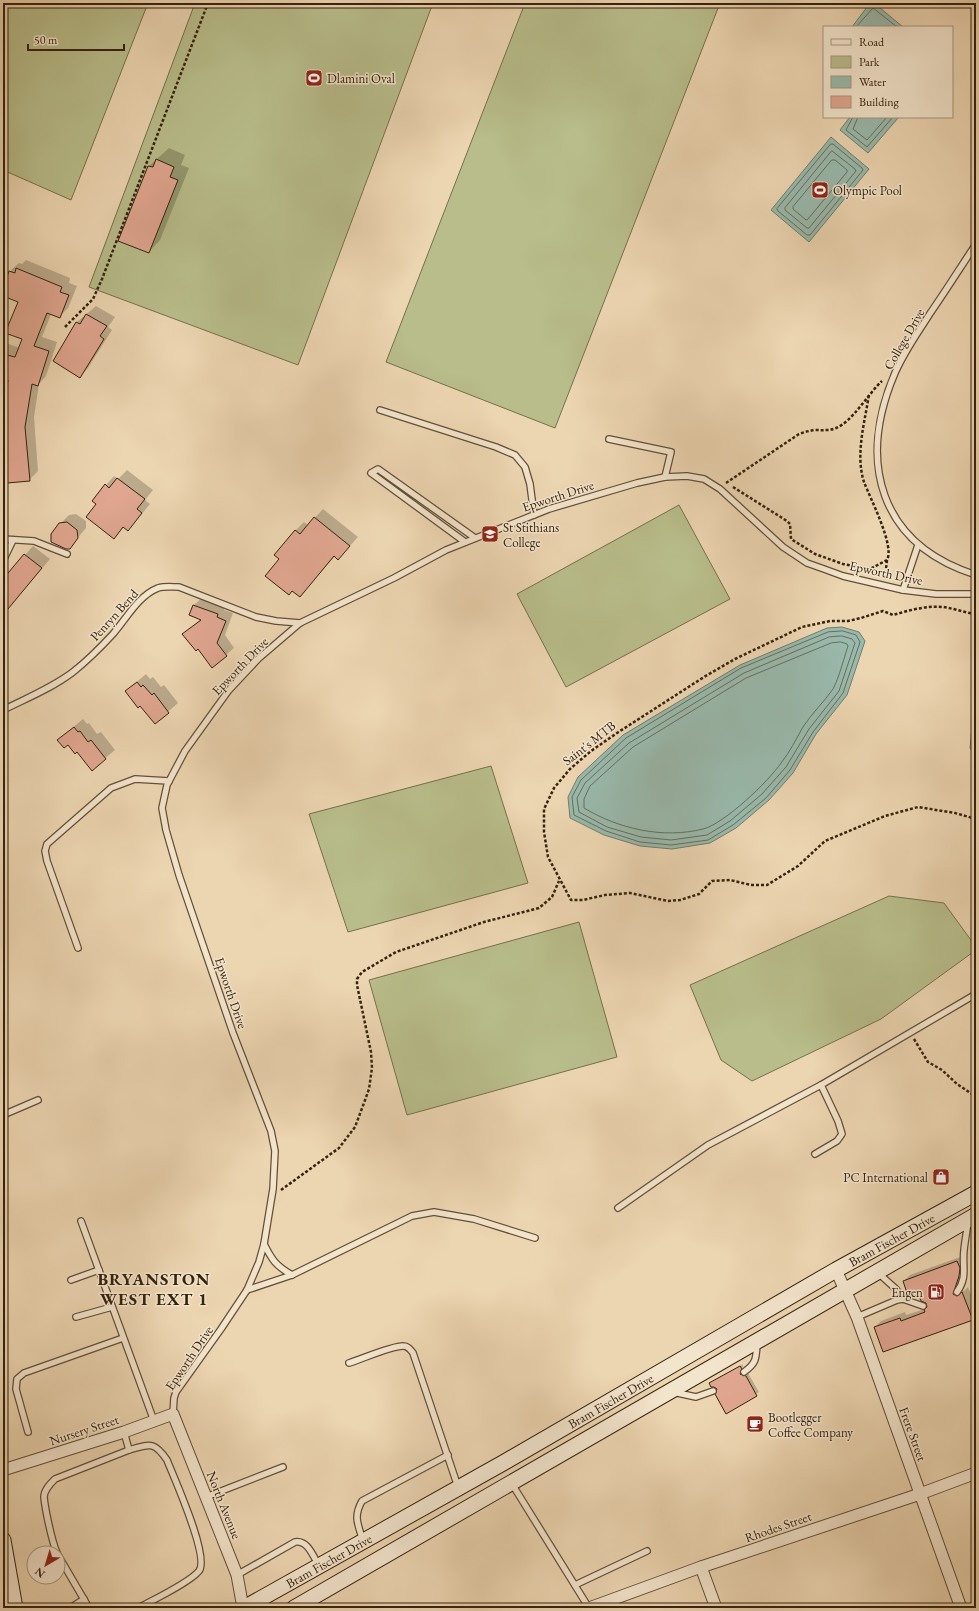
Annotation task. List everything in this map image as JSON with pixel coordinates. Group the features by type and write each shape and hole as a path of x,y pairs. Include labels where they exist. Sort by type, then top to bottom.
{"main road":[{"name":"Bram Fischer Drive","path":"244,1608 458,1488 836,1270 976,1193"},
{"name":"Bram Fischer Drive","path":"294,1608 972,1217"},
{"path":"3,1540 15,1608"}],"street":[{"name":"Frere Street","path":"836,1270 857,1317 961,1608"},
{"name":"Nursery Street","path":"3,1470 124,1432 173,1414"},
{"name":"North Avenue","path":"173,1414 238,1575 244,1608"},
{"name":"Rhodes Street","path":"589,1608 701,1567 920,1494 976,1473"},
{"path":"701,1567 716,1608"}],"lane":[{"name":"College Drive","path":"976,244 909,347 895,373 886,402 878,446 879,476 885,499 898,524 918,545 940,561 976,575"},
{"path":"380,410 496,447 515,455 525,467 534,515"},
{"path":"609,439 671,452 665,477"},
{"path":"465,542 371,473 378,469 475,538"},
{"name":"Epworth Drive","path":"173,1414 176,1392 247,1290 259,1262 264,1244 271,1198 275,1151 271,1130 233,1032 179,875 166,830 162,808 169,780 185,751 229,690 258,659 300,623 382,584 446,550 534,515 637,483 665,477 687,476 704,479 720,489 782,547 806,563 843,576 903,590 936,594 976,594"},
{"path":"3,539 34,541 67,554"},
{"path":"3,562 13,540"},
{"path":"903,590 918,545"},
{"name":"Penryn Bend","path":"3,710 51,686 73,672 114,633 133,608 146,595 166,586 179,587 256,616 276,621 300,623"},
{"path":"78,948 47,861 45,851 47,844 111,788 135,779 169,780"},
{"path":"618,1208 708,1145 821,1085 976,994"},
{"path":"814,1154 837,1140 842,1134 838,1121 821,1085"},
{"path":"3,1115 38,1100"},
{"path":"247,1290 292,1274 412,1216 434,1212 474,1219 535,1238"},
{"path":"957,1292 965,1277 964,1250 972,1217"},
{"path":"81,1221 154,1421"},
{"path":"264,1244 273,1261 281,1268 292,1274"},
{"path":"71,1280 99,1270"},
{"path":"877,1272 891,1284 903,1299"},
{"path":"857,1317 897,1300 903,1299 923,1306"},
{"path":"76,1317 112,1307"},
{"path":"28,1432 16,1389 17,1379 24,1373 123,1338"},
{"path":"744,1372 751,1367 756,1360 757,1341"},
{"path":"349,1364 393,1348 404,1346 410,1348 448,1455 458,1488"},
{"path":"670,1391 696,1397 713,1391"},
{"path":"124,1432 129,1450"},
{"path":"54,1545 44,1496 48,1486 55,1479 148,1444 159,1448 167,1460 199,1542 202,1558 200,1569 193,1577 138,1608"},
{"path":"363,1541 356,1516 357,1509 362,1500 448,1455"},
{"path":"206,1497 283,1467"},
{"path":"511,1483 589,1608"},
{"path":"238,1575 295,1542 301,1541 305,1544 319,1566"},
{"path":"575,1585 647,1551"},
{"path":"66,1568 89,1608"},
{"path":"70,1608 84,1599"}],"path":[{"path":"65,327 93,299 102,280 208,3"},
{"path":"726,482 799,434 807,431 833,430 839,427 852,415 869,394 885,379 895,373"},
{"path":"869,394 862,440 860,467 867,490 884,529 889,554 885,579"},
{"path":"722,479 787,521 790,524 791,539 815,554 843,564 870,569 887,560"},
{"name":"Saint's MTB","path":"976,614 947,607 910,610 893,615 883,611 848,621 830,621 802,627 735,659 681,692 592,751 570,769 554,788 544,809 544,832 548,857 571,900 583,900 606,895 630,893 668,901 680,900 699,894 712,880 730,880 751,885 767,885 798,866 825,841 885,816 918,806 955,813 976,819"},
{"path":"271,1198 339,1148 355,1127 369,1089 372,1068 371,1052 357,986 357,979 362,972 396,952 484,922 539,908 552,898 559,880"},
{"path":"911,1033 928,1062 942,1070 972,1094 976,1094"}],"green space":[{"path":"3,3 148,3 71,200 3,170"},
{"path":"195,3 433,3 298,365 89,287"},
{"path":"525,3 720,3 555,428 386,362"},
{"path":"679,505 730,599 566,687 517,594"},
{"path":"491,766 528,883 348,932 309,814"},
{"path":"889,896 944,903 976,947 976,950 881,1019 752,1081 721,1060 690,985"},
{"path":"579,922 617,1057 407,1115 369,980"}],"water":[{"path":"870,3 874,3 902,26 853,26"},
{"path":"849,118 898,118 868,153 840,130"},
{"name":"Olympic Pool","path":"831,137 869,169 809,242 771,210"},
{"path":"842,627 859,632 865,641 847,695 816,734 793,773 769,800 736,828 710,843 672,849 640,846 604,835 570,818 568,797 578,777 623,735 740,665 827,628"},
{"path":"976,695 976,758 970,748"}],"building":[{"path":"156,159 174,167 170,177 178,180 149,253 118,241 148,166 153,167"},
{"path":"16,268 62,287 60,292 69,295 60,318 47,313 34,346 49,351 38,386 32,384 25,427 30,481 7,483 3,441 3,417 8,380 3,379 3,354 15,357 22,339 5,333 18,302 3,296 3,288 9,271 15,273"},
{"path":"86,314 107,326 100,336 104,339 80,378 53,361 76,322 80,324"},
{"path":"117,478 145,499 137,509 142,513 128,531 123,527 114,539 86,517 96,504 92,501 105,484 109,488"},
{"path":"314,517 350,546 338,560 334,556 300,597 292,591 289,595 265,576 279,559 274,555 295,530 300,534"},
{"path":"67,522 77,530 78,538 70,549 66,549 51,542 51,534 59,523"},
{"path":"24,554 42,568 3,615 3,579"},
{"path":"193,605 218,614 217,617 226,621 217,643 227,656 212,668 198,649 196,651 182,634 201,620 189,615"},
{"path":"137,682 141,687 143,685 152,695 154,693 169,713 155,724 140,706 138,708 125,691"},
{"path":"74,727 78,732 80,731 88,742 91,740 106,759 92,771 77,752 75,754 68,745 64,748 57,740"},
{"path":"957,1261 960,1268 953,1294 957,1296 962,1292 973,1320 883,1352 874,1327 900,1318 901,1321 925,1312 924,1310 927,1307 926,1303 921,1301 918,1294 908,1296 903,1281"},
{"path":"740,1366 742,1369 740,1374 746,1376 757,1396 726,1414 715,1394 717,1389 711,1387 709,1383"}],"place":[{"name":"Dlamini Oval","path":"314,78"},
{"name":"Olympic Pool","path":"820,190"},
{"name":"St Stithians College","path":"490,534"},
{"name":"PC International","path":"941,1177"},
{"name":"Engen","path":"936,1292"},
{"name":"Bootlegger Coffee Company","path":"755,1424"}],"district":[{"name":"BRYANSTON WEST EXT 1","path":"154,1289"}]}
